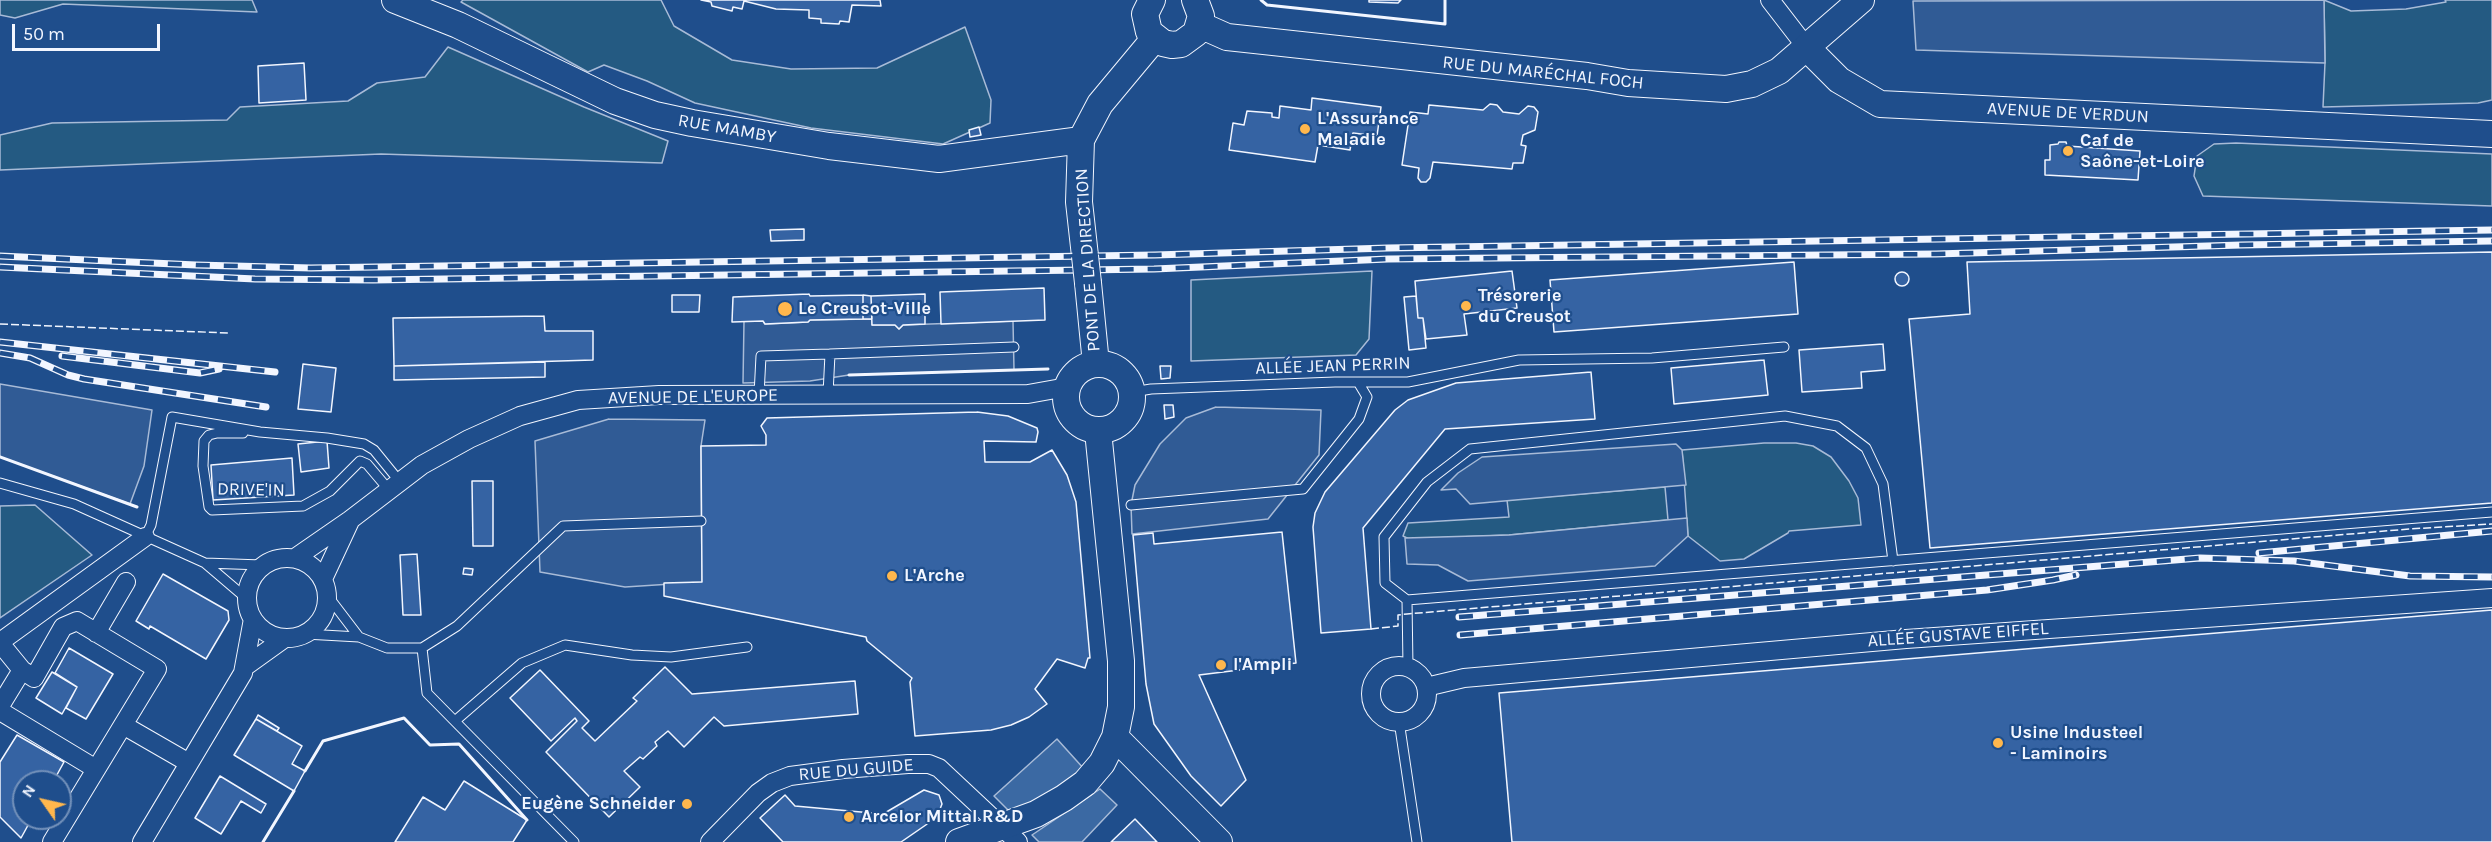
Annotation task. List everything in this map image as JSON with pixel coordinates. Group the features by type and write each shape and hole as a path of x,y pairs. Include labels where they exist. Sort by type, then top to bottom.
{"main road":[{"name":"RUE MAMBY","path":"395,0 475,33 615,101 655,115 692,123 829,146 939,159 1081,140"},
{"path":"1152,0 1145,14 1146,23 1155,38 1163,43 1181,44 1196,33 1200,25 1201,16 1195,0"},
{"name":"RUE DU MARÉCHAL FOCH","path":"1200,25 1227,37 1694,88 1726,89 1752,84 1779,71 1861,0"},
{"name":"PONT DE LA DIRECTION","path":"1095,355 1080,201 1081,140 1100,104 1155,38"},
{"name":"AVENUE DE VERDUN","path":"1807,48 1839,80 1880,104 2492,134"},
{"path":"1095,355 1116,368 1130,382 1133,392 1130,411 1124,420 1117,426 1098,431 1079,424 1072,417 1066,397 1067,387 1078,371 1095,355"},
{"path":"961,841 1010,834 1036,814 1085,783 1102,763 1115,737 1121,707 1121,661 1098,431"},
{"path":"1115,737 1219,842"}],"street":[{"path":"1770,0 1807,48"},
{"name":"AVENUE DE L'EUROPE","path":"295,558 350,520 422,465 469,439 520,416 578,400 659,395 1028,394 1067,387"},
{"name":"AVENUE DE L'EUROPE","path":"325,587 350,520"},
{"path":"52,842 157,669 77,621 63,627 34,678 22,670 0,643 146,537"},
{"path":"246,666 285,638 305,634 322,618 326,607 325,587 316,569 295,558 283,557 262,565 248,586 246,598 253,619 267,633 285,638"},
{"path":"96,633 126,582"},
{"name":"ALLÉE GUSTAVE EIFFEL","path":"1426,687 1464,678 1906,639 2492,598"},
{"path":"142,842 246,666 253,619"},
{"path":"1390,667 1408,667 1422,678 1426,687 1425,703 1421,711 1415,717 1400,722 1391,720 1377,710 1371,694 1376,677 1390,667"},
{"path":"0,706 22,670"},
{"path":"0,711 96,770"},
{"path":"123,725 189,764"},
{"name":"RUE DU GUIDE","path":"716,840 758,793 772,783 790,776 843,768 908,764 928,764 939,768 1010,834"}],"lane":[{"path":"759,394 761,356 1014,347"},
{"name":"ALLÉE JEAN PERRIN","path":"1133,392 1198,387 1408,382 1520,360 1652,358 1784,347"},
{"path":"828,394 830,354"},
{"path":"1131,505 1303,489 1359,419 1367,397 1358,382"},
{"path":"1893,561 1883,484 1866,448 1838,426 1785,416 1470,449 1427,482 1384,537 1385,583 1407,600 1893,561 2492,512"},
{"path":"146,537 151,525 172,417 260,432 364,444 374,450 395,486"},
{"name":"DRIVE'IN","path":"260,432 217,433 209,435 204,441 203,466 209,507 212,510 303,506 330,491 360,461 395,486"},
{"path":"0,483 74,504 205,563 246,598"},
{"path":"305,634 359,637 387,648 422,648 457,626 563,526 701,521"},
{"path":"205,563 262,565"},
{"path":"325,587 359,637"},
{"path":"1407,600 1408,667"},
{"path":"454,721 522,663 565,645 632,655 671,657 747,647"},
{"path":"422,648 427,693 574,842"},
{"path":"1400,722 1417,842"}],"shaded area":[{"path":"0,0 252,0 257,12 63,4 15,18 0,15"},
{"path":"463,0 661,0 674,26 732,60 791,69 877,68 965,27 991,100 990,123 943,144 811,128 695,103 647,81 604,65 588,72 461,2"},
{"path":"2324,0 2351,11 2406,9 2446,2 2445,0 2492,0 2492,100 2478,103 2323,107"},
{"path":"2324,0 2325,63 1916,50 1913,1"},
{"path":"448,47 668,141 662,163 381,154 0,170 0,135 52,123 227,120 240,107 348,101 377,83 425,77"},
{"path":"2214,144 2492,154 2492,206 2203,196 2194,176 2197,156"},
{"path":"1372,271 1369,339 1356,355 1191,361 1191,280"},
{"path":"872,319 872,325 895,325 899,329 903,325 1013,321 1014,370 849,375 810,381 743,383 744,321 763,321 765,324 808,322 810,320"},
{"path":"0,384 152,410 144,466 130,504 0,457"},
{"path":"1216,407 1321,410 1319,455 1268,519 1132,534 1131,505 1135,485 1160,444 1186,418"},
{"path":"609,419 705,420 701,446 702,582 625,587 540,572 535,441"},
{"path":"1764,443 1796,443 1813,446 1831,457 1849,481 1858,498 1861,525 1789,531 1744,559 1720,561 1688,536 1682,450"},
{"path":"1676,444 1682,450 1686,485 1470,504 1456,489 1441,490 1458,473 1482,457"},
{"path":"1665,487 1668,520 1509,535 1409,539 1403,536 1408,523 1509,517 1507,500"},
{"path":"35,505 92,555 0,618 0,506"},
{"path":"1687,518 1688,536 1655,566 1468,581 1438,565 1407,564 1405,538 1509,535"},
{"path":"1057,739 1085,770 1048,798 1010,812 994,796"},
{"path":"1100,789 1117,805 1082,842 1039,842 1032,835"}],"building":[{"path":"701,0 880,0 881,6 852,5 849,22 840,21 839,24 821,23 821,19 809,18 809,10 776,9 744,1 742,9 733,7 732,11 712,6 711,2"},
{"path":"1369,0 1401,0 1398,3 1369,2"},
{"path":"304,63 306,100 259,103 258,66"},
{"name":"L'Assurance Maladie","path":"1312,98 1381,107 1377,136 1353,133 1350,150 1318,145 1315,162 1229,150 1233,123 1244,125 1247,111 1272,113 1272,117 1279,118 1280,106 1311,110"},
{"path":"1490,104 1497,105 1503,112 1519,114 1528,106 1534,107 1538,112 1535,130 1523,135 1521,145 1526,146 1523,163 1513,163 1512,169 1433,162 1430,178 1426,182 1421,182 1418,178 1419,168 1402,165 1410,112 1428,114 1429,105 1483,110"},
{"path":"979,127 981,135 970,137 969,130"},
{"path":"2066,142 2067,146 2140,151 2138,180 2045,175 2045,160 2050,160 2050,145"},
{"path":"804,229 804,240 771,241 770,230"},
{"path":"2492,252 2492,503 1930,548 1909,319 1970,314 1967,262"},
{"path":"1794,262 1798,314 1554,332 1550,280"},
{"path":"1512,271 1517,308 1464,314 1467,335 1426,339 1423,318 1418,318 1415,281"},
{"path":"1902,272 1907,274 1909,279 1907,284 1902,286 1897,284 1895,279 1897,274"},
{"path":"1044,288 1045,320 941,324 940,292"},
{"path":"809,294 810,296 863,295 863,319 765,324 763,321 732,322 733,297"},
{"path":"925,294 925,324 903,325 899,329 895,325 872,325 871,296"},
{"path":"672,295 700,295 699,312 672,312"},
{"path":"863,295 871,296 872,319 863,319"},
{"path":"1416,296 1418,318 1423,318 1426,348 1409,350 1404,297"},
{"path":"544,316 545,331 593,331 593,360 394,366 393,318"},
{"path":"1883,344 1885,370 1861,372 1862,388 1802,392 1799,350"},
{"path":"1764,360 1768,395 1674,404 1671,368"},
{"path":"545,362 545,377 394,380 394,366"},
{"path":"303,364 336,368 331,412 298,409"},
{"path":"1160,366 1171,366 1170,378 1161,379"},
{"path":"1591,372 1595,419 1445,429 1363,528 1371,629 1321,633 1313,527 1315,513 1325,492 1395,410 1408,400 1456,383"},
{"path":"1164,405 1173,405 1174,417 1165,419"},
{"name":"L'Arche","path":"977,412 1008,416 1037,428 1038,432 1036,442 984,441 985,462 1030,462 1052,450 1067,475 1076,502 1090,658 1085,668 1057,659 1035,689 1047,704 1029,717 991,730 915,736 910,682 912,678 867,641 866,637 664,596 664,583 702,582 701,446 766,445 766,435 761,426 767,418"},
{"path":"327,441 329,468 301,472 298,444"},
{"path":"292,458 294,495 213,500 211,465"},
{"path":"472,481 493,481 493,546 473,546"},
{"path":"1282,532 1296,663 1199,675 1246,780 1221,806 1191,776 1154,724 1146,684 1133,535 1153,533 1154,544"},
{"path":"417,554 421,615 403,615 400,555"},
{"path":"464,568 473,569 472,575 463,574"},
{"path":"163,574 228,611 229,620 206,659 150,626 149,629 136,621"},
{"name":"Usine Industeel - Laminoirs","path":"2492,610 2492,842 1512,842 1499,693"},
{"path":"69,648 113,674 86,719 66,708 77,687 55,673"},
{"path":"665,667 692,694 855,681 858,714 724,726 714,717 684,747 668,731 655,742 657,746 643,759 640,757 624,771 640,787 609,817 546,752 577,721 575,718 551,741 510,698 540,670 589,721 582,728 595,741 637,701 633,698"},
{"path":"52,672 77,687 62,714 36,698"},
{"path":"258,715 279,728 277,731 256,719"},
{"path":"256,719 302,746 292,764 305,771 294,791 234,755"},
{"path":"17,735 64,762 60,770 12,770 12,829 0,817 0,762"},
{"path":"220,776 266,804 261,813 241,801 221,834 195,818"},
{"path":"464,781 527,820 513,842 395,842 423,797 445,810"},
{"name":"Arcelor Mittal R&D","path":"924,790 939,795 942,804 940,809 933,820 901,842 783,842 760,818 785,795 795,806 883,814"},
{"path":"1135,819 1157,842 1111,842"},
{"path":"13,830 25,830 21,838"}],"railway":[{"path":"0,256 311,268 2492,230"},
{"path":"0,267 255,279 373,280 1154,269 1388,259 1936,254 2241,245 2492,241"},
{"path":"0,342 275,372"},
{"path":"0,353 30,358 68,375 84,379 266,407"},
{"path":"62,356 200,373 219,369"},
{"path":"2259,553 2492,531"},
{"path":"1459,617 2200,558 2294,561 2410,576 2492,577"},
{"path":"1460,635 1987,590 2076,575"}],"fence":[{"path":"0,324 228,333"},
{"path":"1371,629 1398,626 1398,615 1407,614 2409,529 2492,524"}],"wall":[{"path":"1261,0 1267,5 1445,24 1445,0"},
{"path":"849,375 1048,369"},
{"path":"0,457 137,507"},
{"path":"305,771 323,741 404,718 430,745 459,744 527,820"},
{"path":"263,842 294,791"}],"place":[{"name":"L'Assurance Maladie","path":"1305,129"},
{"name":"Caf de Saône-et-Loire","path":"2068,151"},
{"name":"Trésorerie du Creusot","path":"1466,306"},
{"name":"Le Creusot-Ville","path":"785,309"},
{"name":"L'Arche","path":"892,576"},
{"name":"l'Ampli","path":"1221,665"},
{"name":"Usine Industeel - Laminoirs","path":"1998,743"},
{"name":"Eugène Schneider","path":"687,804"},
{"name":"Arcelor Mittal R&D","path":"849,817"}]}
